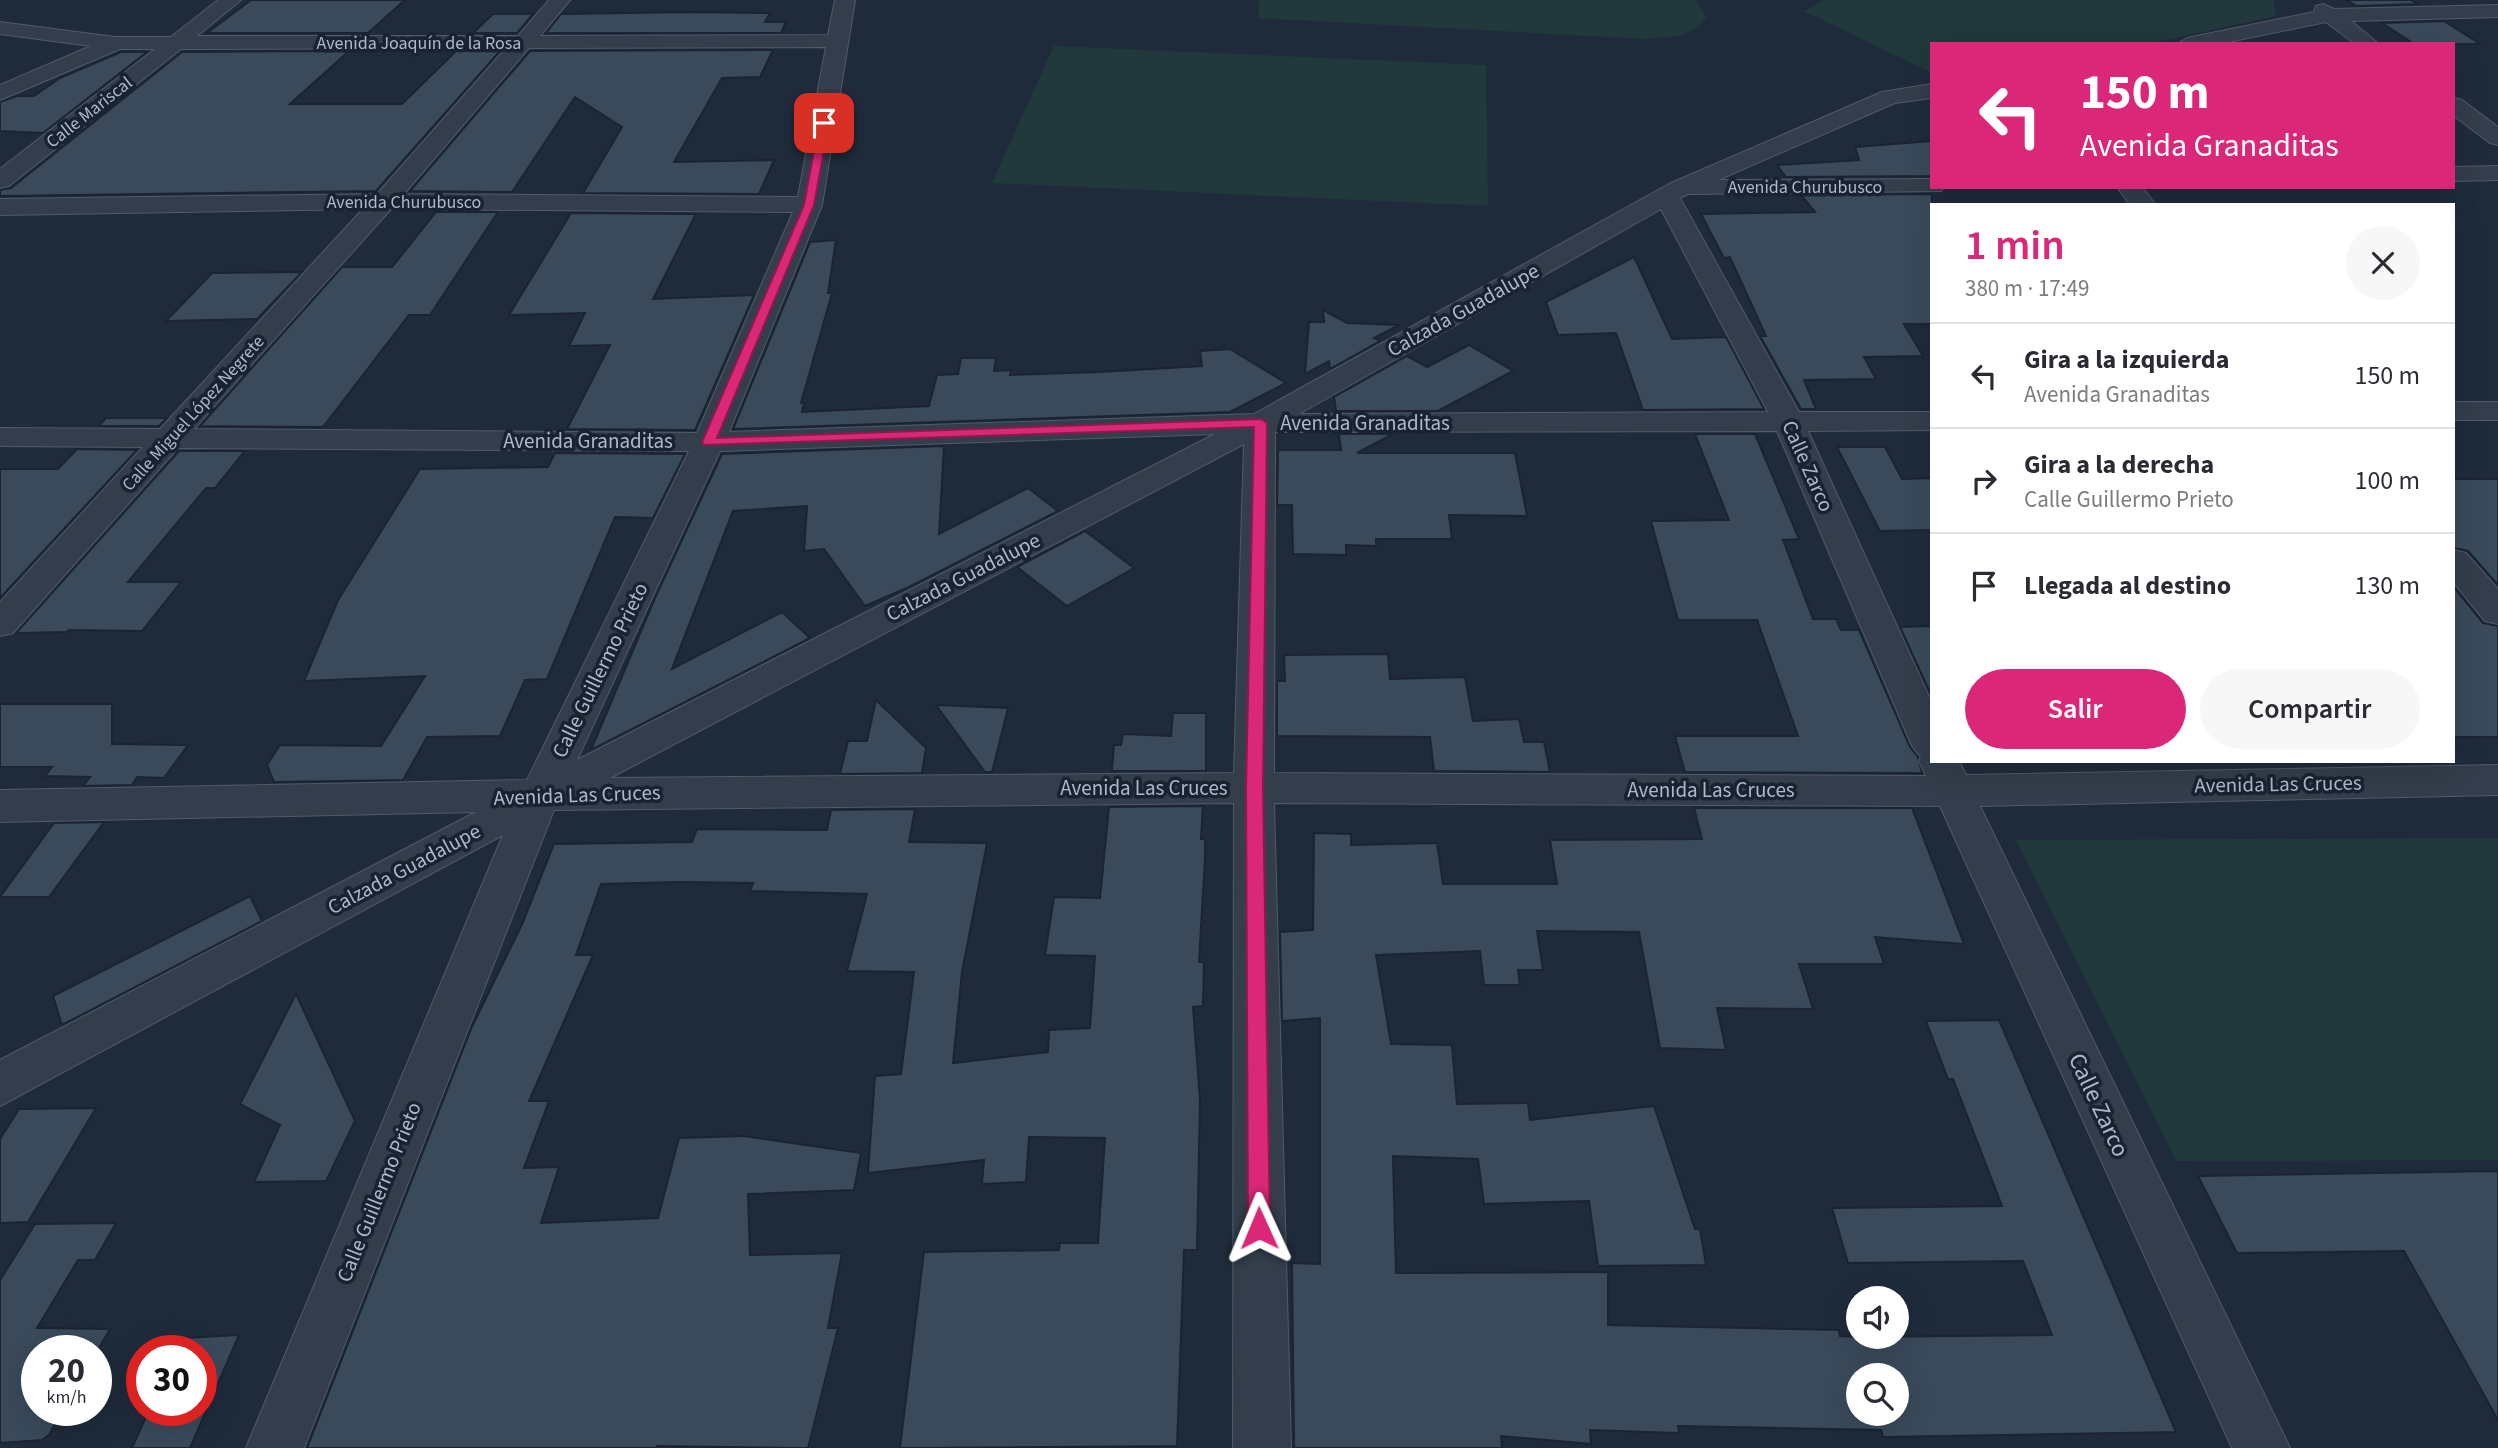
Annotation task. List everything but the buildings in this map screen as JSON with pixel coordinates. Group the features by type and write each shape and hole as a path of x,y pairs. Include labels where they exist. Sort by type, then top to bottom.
{"street":[{"path":"0,93 214,0"},
{"name":"Calle Mariscal","path":"0,181 231,0"},
{"name":"Calle Miguel López Negrete","path":"0,624 384,201 560,0"},
{"name":"Calle Guillermo Prieto","path":"275,1448 539,797 709,442 809,205 840,41 845,0"},
{"path":"2310,0 2366,42"},
{"path":"2441,6 2478,29"},
{"path":"2197,42 2330,15 2441,6 2498,11"},
{"name":"Avenida Joaquín de la Rosa","path":"0,28 115,43 177,44 840,41"},
{"name":"Calzada Guadalupe","path":"0,1084 539,797 1261,423 1672,192 1890,97 1930,91"},
{"path":"2455,106 2498,138"},
{"path":"2455,174 2498,173"},
{"name":"Avenida Churubusco","path":"1672,192 1930,186"},
{"path":"2131,189 2142,203"},
{"name":"Calle Zarco","path":"1672,192 1790,424 1930,741"},
{"name":"Avenida Churubusco","path":"0,207 384,201 809,205"},
{"path":"2455,411 2498,411"},
{"name":"Avenida Granaditas","path":"0,437 709,442 1261,423 1790,424 1930,421"},
{"path":"1261,423 1254,788 1262,1448"},
{"path":"2455,562 2498,612"},
{"name":"Calle Zarco","path":"1945,776 2261,1448"},
{"name":"Avenida Las Cruces","path":"0,806 539,797 724,791 1254,788 1945,776 2498,780"}],"green space":[{"path":"1259,0 1696,0 1706,17 1701,24 1687,33 1645,39 1258,18"},
{"path":"1825,0 2273,0 2276,16 2157,42 1930,42 1930,72 1804,11"},
{"path":"1054,46 1486,65 1488,206 992,183"},
{"path":"2498,838 2498,1160 2176,1161 2016,840"}],"route":[{"path":"824,123 809,205 709,442 1261,423 1254,788 1259,1228"}]}
